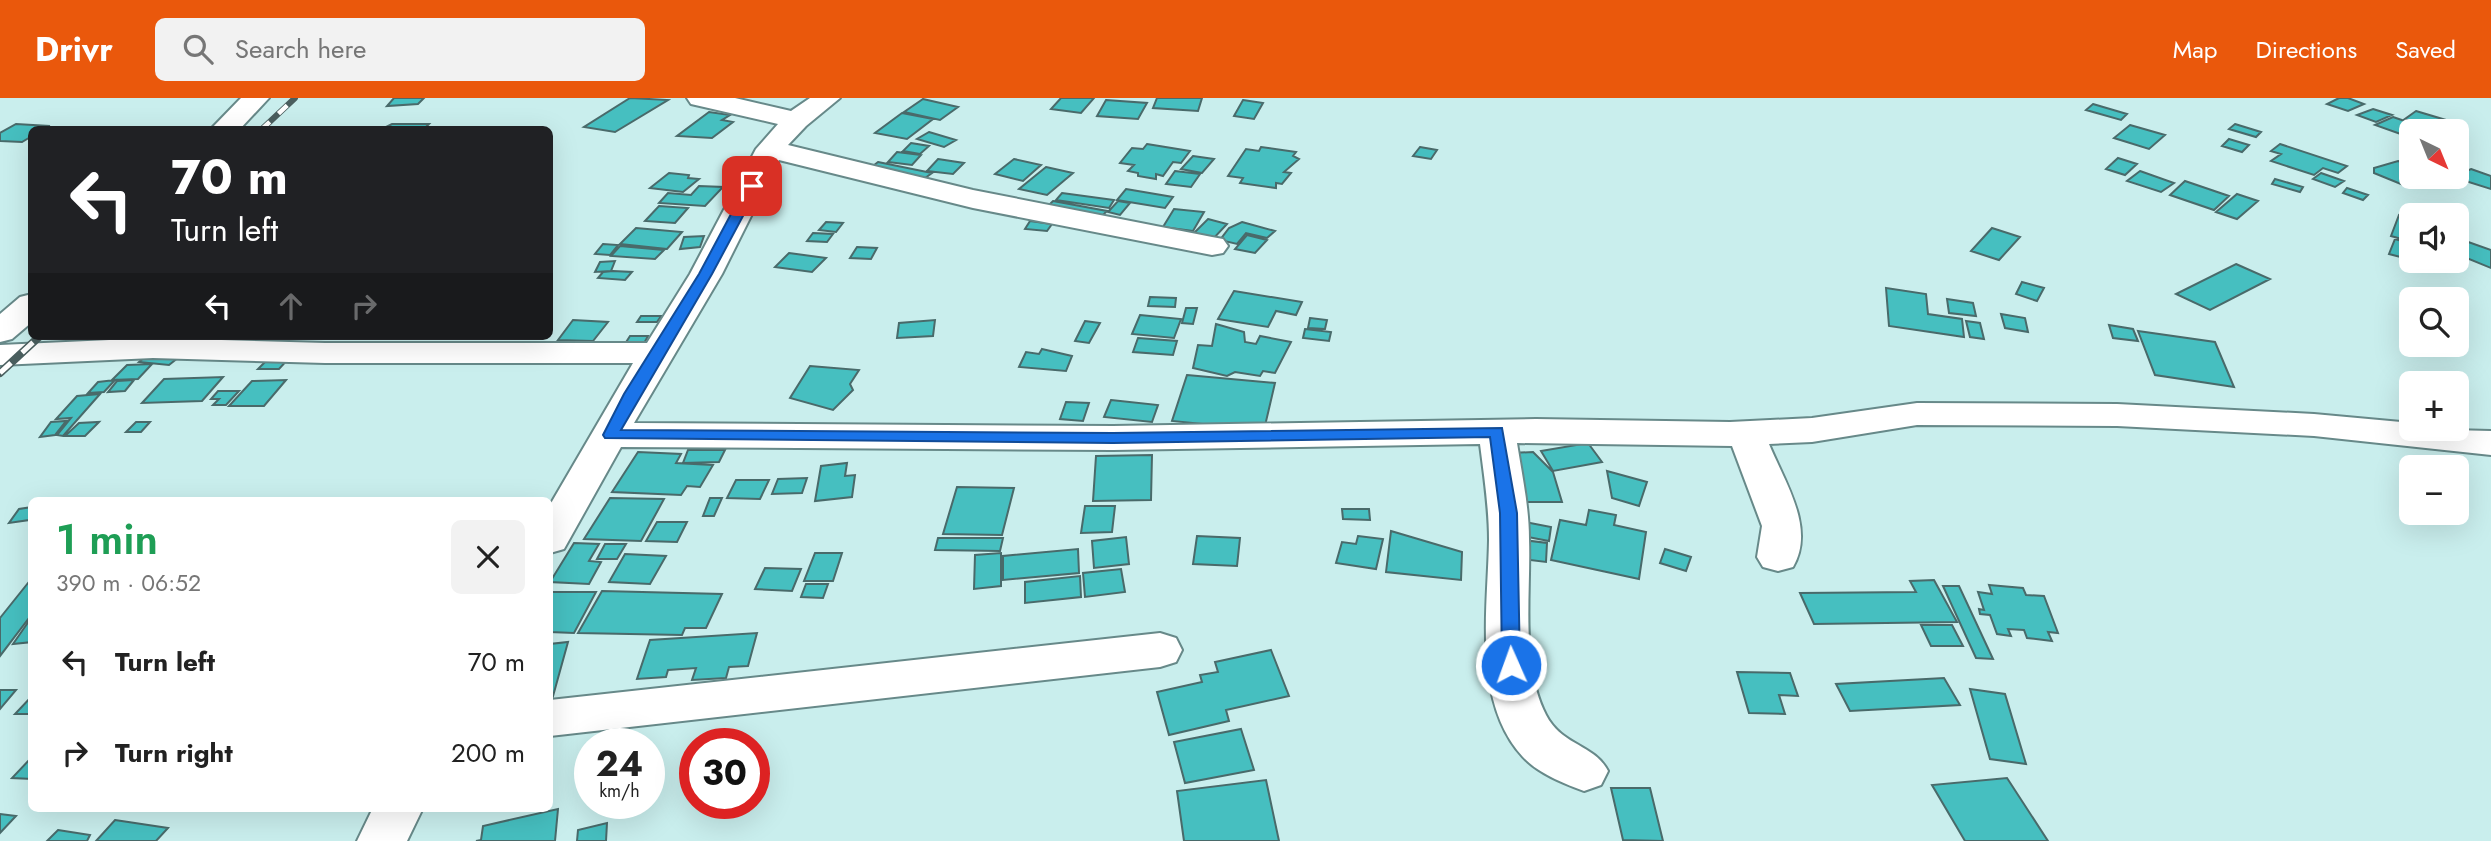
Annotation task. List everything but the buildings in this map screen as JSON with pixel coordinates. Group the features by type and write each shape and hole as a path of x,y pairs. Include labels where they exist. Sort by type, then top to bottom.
{"street":[{"path":"227,126 256,98"},
{"path":"700,98 796,120"},
{"path":"553,534 657,353 706,274 769,149 796,120 827,98"},
{"path":"769,149 973,199 1212,246"},
{"path":"0,332 28,308"},
{"path":"0,355 153,348 325,353 657,353"},
{"path":"611,435 1113,438 1497,432 1746,433 1812,430 1917,415 2117,415 2315,425 2491,443"},
{"path":"1497,432 1508,513 1511,665 1518,703 1535,738 1562,761 1584,771"},
{"path":"1746,433 1782,526 1778,557"},
{"path":"553,718 1160,650"},
{"path":"382,841 396,812"}],"railway":[{"path":"265,126 295,98"},
{"path":"0,373 36,340"}],"route":[{"path":"752,186 706,274 632,394 611,435 1113,438 1497,432 1508,513 1507,571 1511,665"}]}
